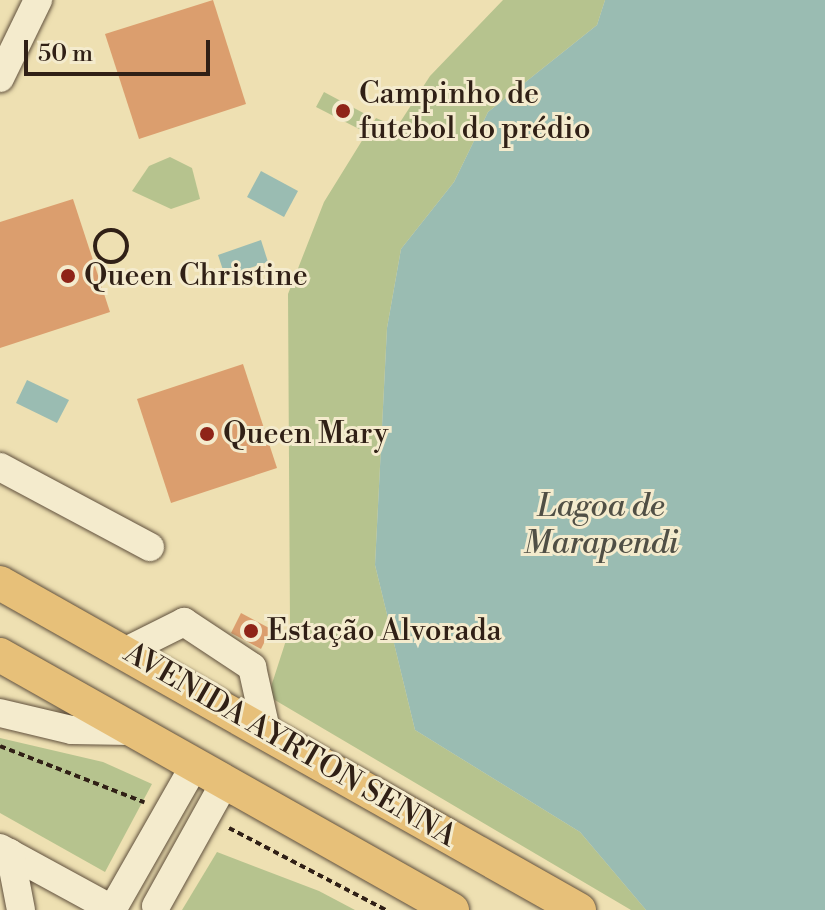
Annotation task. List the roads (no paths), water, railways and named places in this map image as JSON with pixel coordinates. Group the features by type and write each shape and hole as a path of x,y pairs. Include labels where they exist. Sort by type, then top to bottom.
{"main road":[{"name":"AVENIDA AYRTON SENNA","path":"0,583 126,651 579,910"},
{"name":"AVENIDA AYRTON SENNA","path":"0,655 452,910"}],"street":[{"path":"0,78 38,0"},
{"path":"0,467 150,547"},
{"path":"126,651 184,622 252,667 267,734"},
{"path":"0,713 72,730 131,731"},
{"path":"5,851 112,910 194,766"},
{"path":"156,906 225,782"},
{"path":"5,851 21,910"}],"water":[{"name":"Lagoa de Marapendi","path":"605,0 825,0 825,910 646,910 580,832 415,730 375,565 387,328 401,249 454,182 488,112 597,25"},
{"path":"261,171 298,191 284,217 247,197"},
{"path":"261,240 268,262 225,276 218,255"},
{"path":"27,380 69,400 57,423 16,403"}],"place":[{"name":"Campinho de futebol do prédio","path":"343,111"},
{"name":"Queen Christine","path":"68,276"},
{"name":"Queen Mary","path":"207,434"},
{"name":"Estação Alvorada","path":"251,631"}]}
